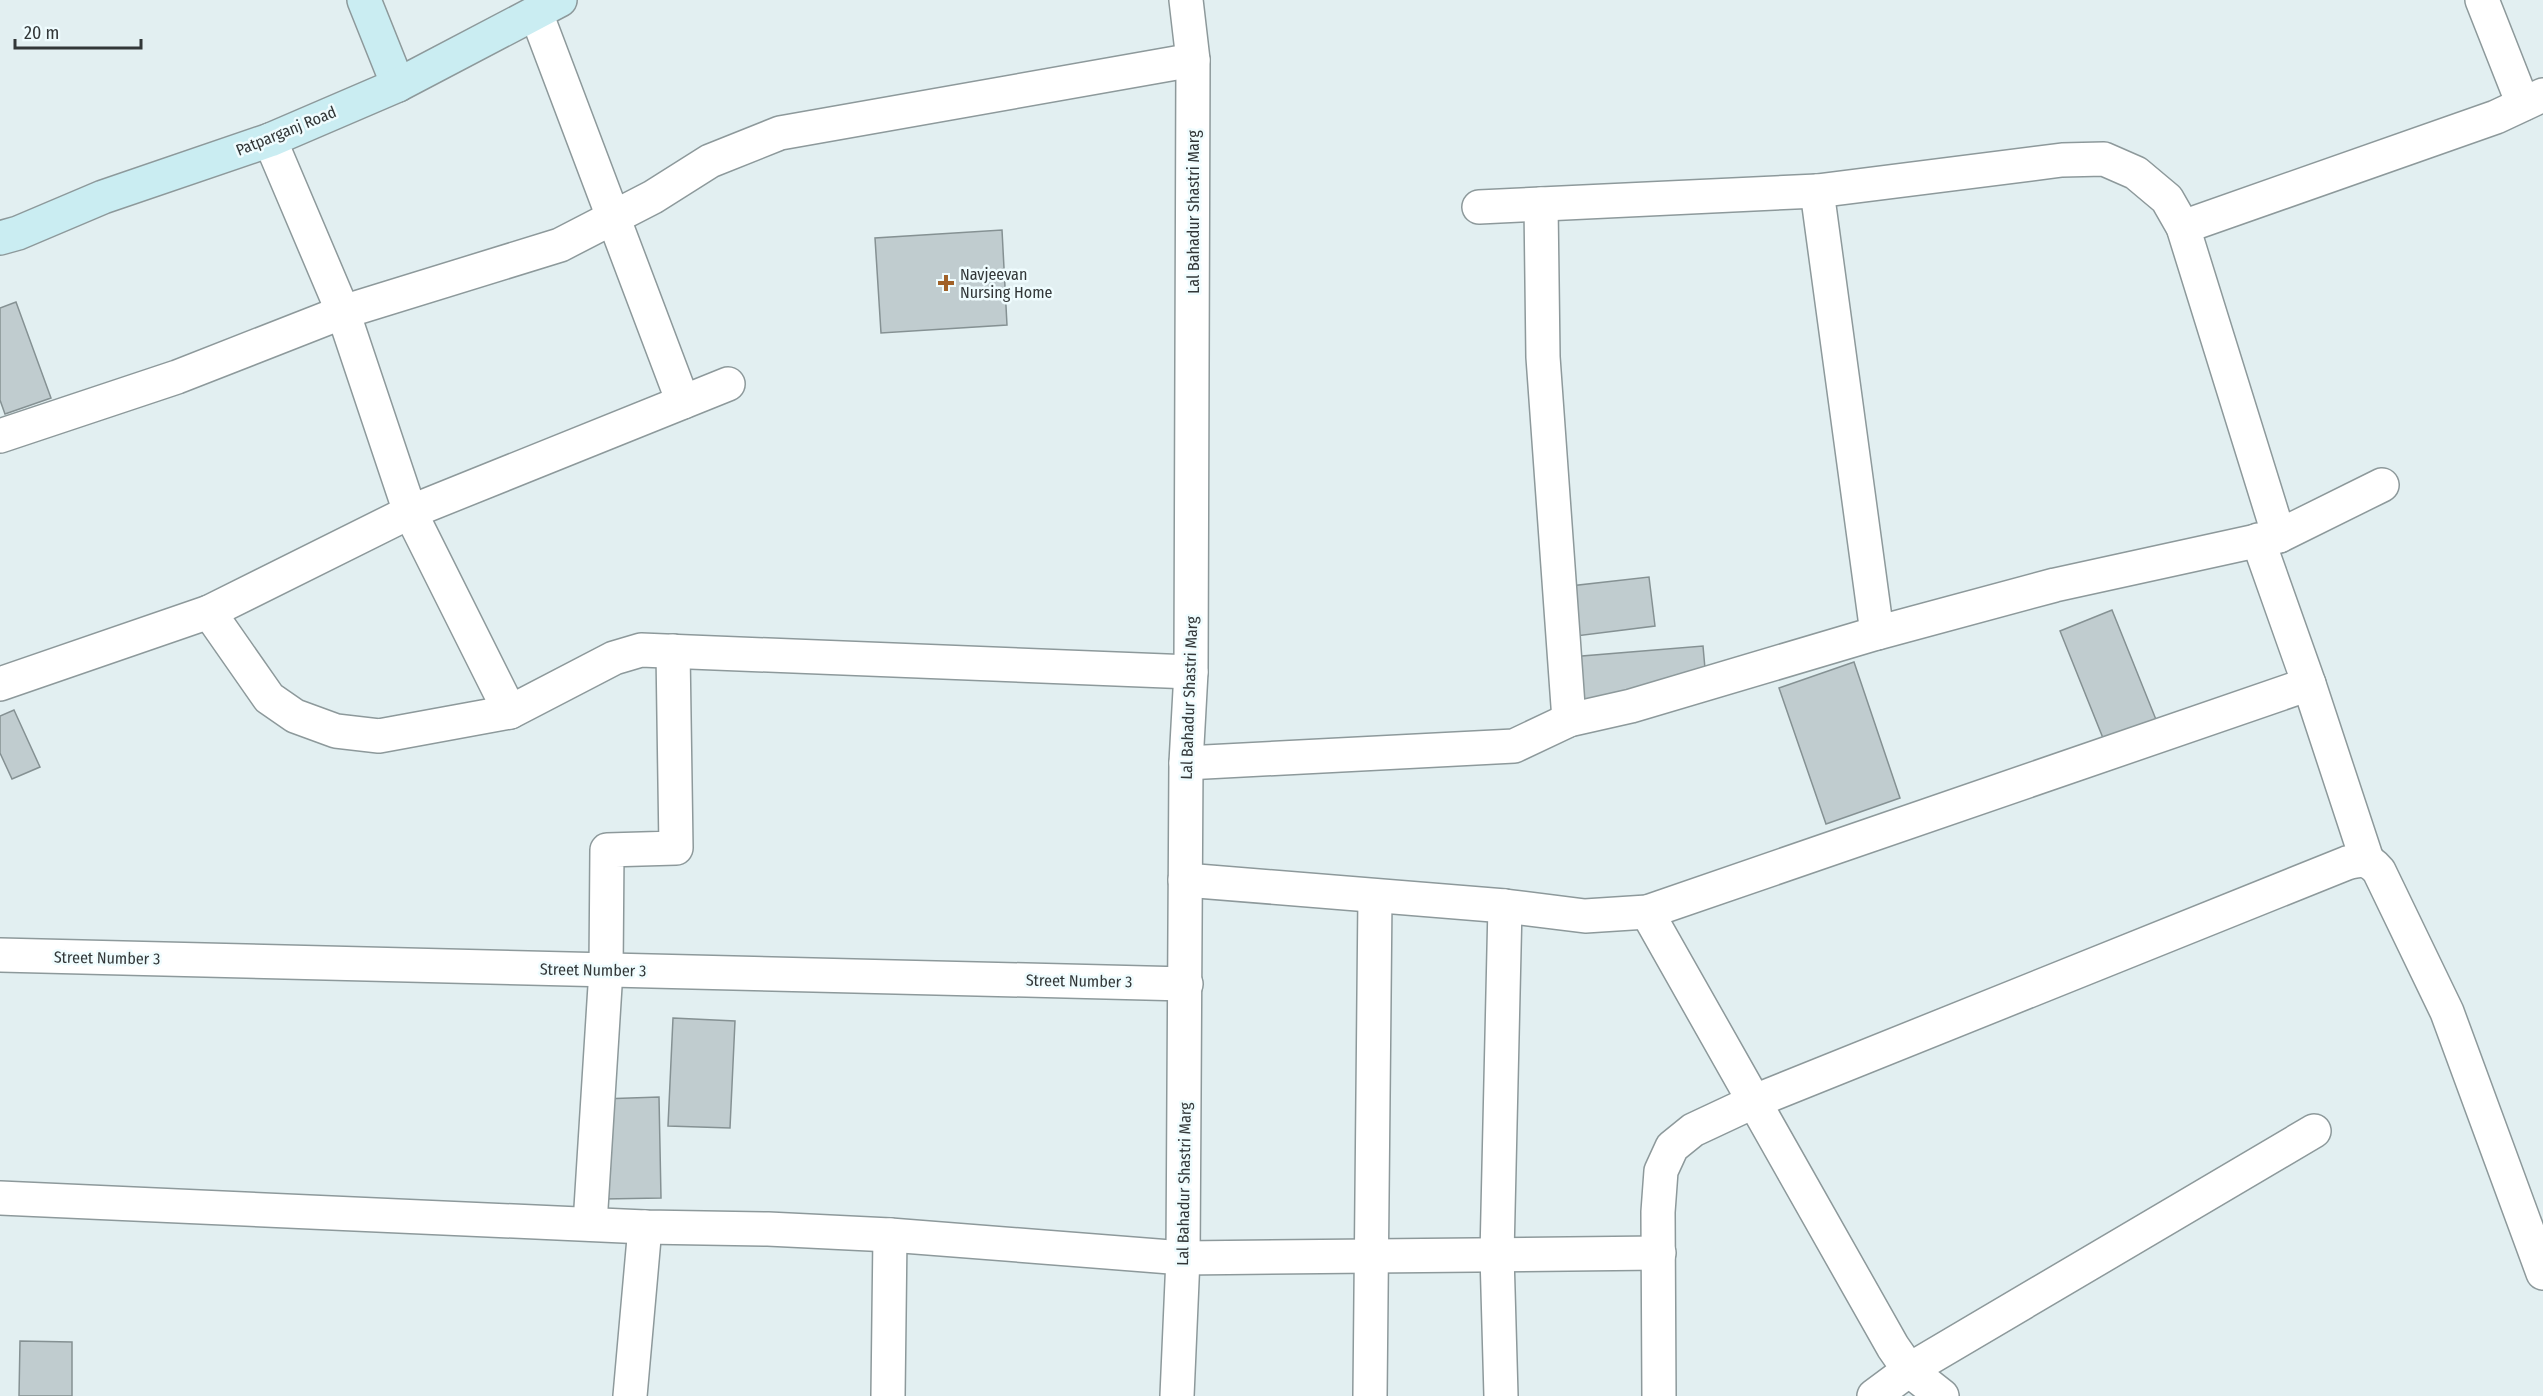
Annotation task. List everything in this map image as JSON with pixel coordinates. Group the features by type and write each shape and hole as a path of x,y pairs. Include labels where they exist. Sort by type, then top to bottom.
{"street":[{"path":"364,0 398,85"},
{"name":"Lal Bahadur Shastri Marg","path":"1177,1396 1183,1258 1186,763 1191,672 1193,60 1186,0"},
{"path":"2183,227 2496,117 2533,100 2482,0"},
{"path":"548,6 614,217 683,402"},
{"name":"Patparganj Road","path":"0,238 18,233 103,197 270,140 398,85 548,6"},
{"path":"0,436 177,377 343,312 560,245 653,197 710,161 780,133 1193,60"},
{"path":"270,140 343,312 410,512 510,712"},
{"path":"1479,207 1817,191 2062,160 2104,159 2136,173 2167,199 2183,227 2309,684 2367,860 2379,871 2447,1012 2543,1273"},
{"path":"1817,191 1878,633"},
{"path":"1541,204 1543,357 1569,720"},
{"path":"0,684 209,612 410,512 728,384"},
{"path":"1186,763 1514,746 1569,720 1631,706 1878,633 2055,585 2268,538 2382,485"},
{"path":"209,612 269,698 295,716 336,731 379,736 510,712 614,658 640,650 1191,672"},
{"path":"590,1224 606,970 607,850 676,848 673,651"},
{"path":"1185,880 1505,906 1585,916 1647,912 2309,684"},
{"path":"1659,1396 1658,1212 1661,1171 1672,1147 1694,1130 1755,1101 2347,863 2367,860"},
{"path":"1370,1396 1375,896"},
{"path":"1501,1396 1497,1255 1505,906"},
{"path":"1647,912 1893,1347 1909,1370 1942,1396"},
{"name":"Street Number 3","path":"0,955 1186,984"},
{"path":"1874,1396 1909,1370 2314,1131"},
{"path":"0,1198 645,1227 768,1229 890,1235 1183,1258 1659,1253"},
{"path":"630,1396 645,1227"},
{"path":"888,1396 890,1235"}],"building":[{"path":"1002,230 1007,325 881,333 875,238"},
{"path":"16,302 51,398 5,414 0,400 0,308"},
{"path":"1649,577 1655,626 1576,636 1570,586"},
{"path":"2112,610 2159,727 2107,748 2060,631"},
{"path":"1703,646 1706,680 1579,710 1570,657"},
{"path":"1854,662 1900,798 1826,824 1779,688"},
{"path":"14,710 40,767 12,779 0,753 0,716"},
{"path":"673,1018 735,1021 730,1128 668,1126"},
{"path":"659,1097 661,1198 604,1199 601,1099"},
{"path":"20,1341 72,1342 72,1396 19,1396"}],"place":[{"name":"Navjeevan Nursing Home","path":"946,283"}]}
